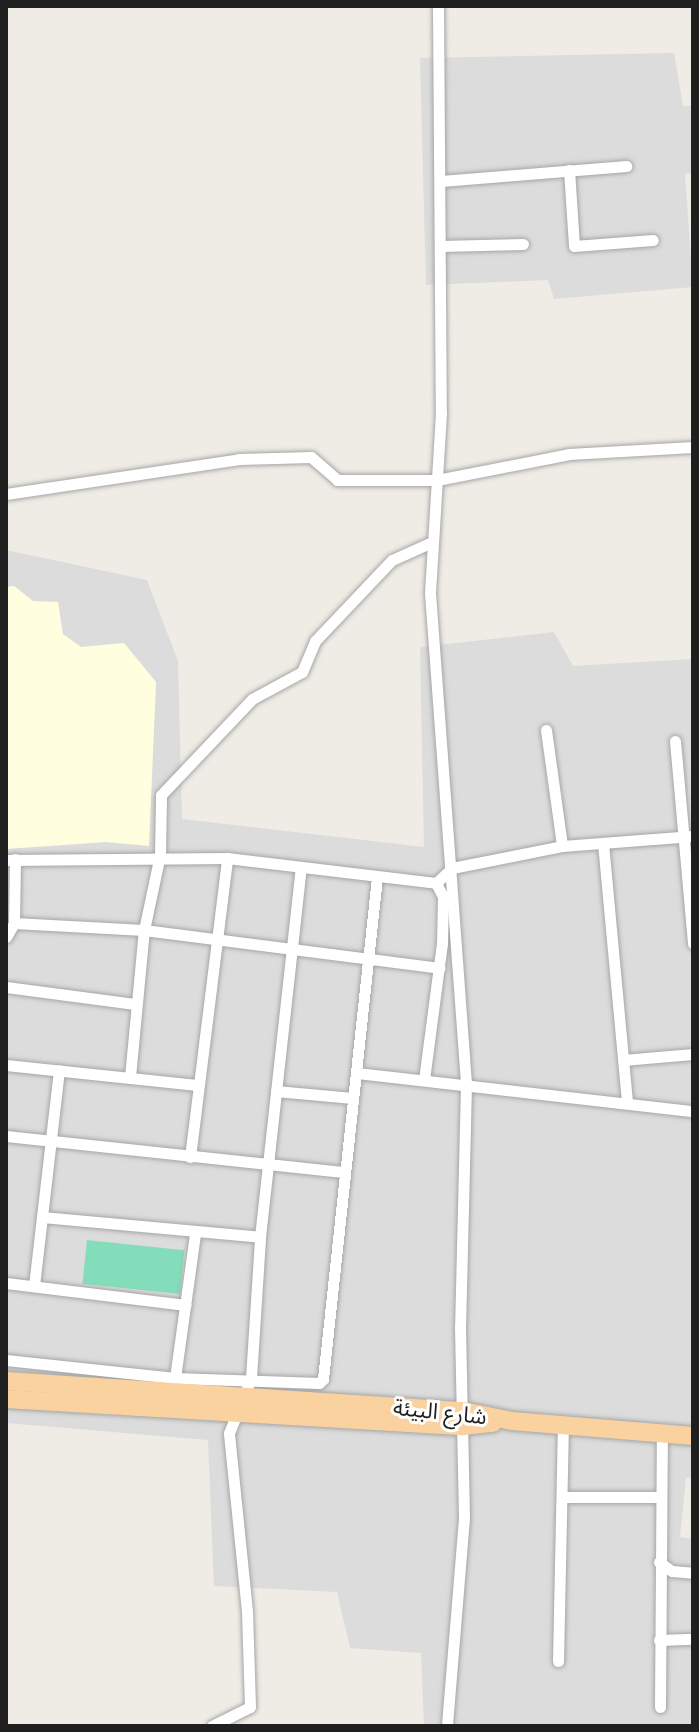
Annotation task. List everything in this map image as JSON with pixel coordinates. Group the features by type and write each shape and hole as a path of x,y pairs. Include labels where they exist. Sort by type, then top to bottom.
{"main road":[{"name":"شارع البيئة","path":"6,1381 240,1405"},
{"name":"شارع البيئة","path":"6,1399 240,1405 662,1431 693,1436"}],"street":[{"path":"438,6 441,181 437,480 430,543 436,714 452,868 466,1085 464,1518 447,1726"},
{"path":"441,181 626,166"},
{"path":"569,170 574,246 653,240"},
{"path":"440,246 523,244"},
{"path":"6,494 253,458 311,457 337,480 437,480 569,454 693,447"},
{"path":"130,1077 144,930 160,855 161,795 252,699 302,672 315,641 392,560 411,547 430,543"},
{"path":"546,730 562,846"},
{"path":"675,741 689,836 693,943"},
{"path":"6,937 14,923 11,859 160,855 227,858 436,883 452,868 562,846 689,836"},
{"path":"603,843 627,1103"},
{"path":"190,1157 227,858"},
{"path":"212,1726 250,1707 247,1611 229,1433 251,1378 260,1237 301,868"},
{"path":"6,1360 175,1378 251,1378 307,1383 323,1379 377,877"},
{"path":"424,1080 440,968 444,908 436,883"},
{"path":"14,923 144,930 440,968"},
{"path":"6,987 135,1004"},
{"path":"623,1060 693,1054"},
{"path":"6,1065 197,1085"},
{"path":"34,1286 59,1070"},
{"path":"357,1073 693,1111"},
{"path":"276,1091 353,1098"},
{"path":"6,1136 345,1172"},
{"path":"42,1217 195,1234 260,1237"},
{"path":"175,1378 195,1234"},
{"path":"6,1283 186,1305"},
{"path":"558,1661 565,1497 563,1425"},
{"path":"660,1707 662,1431"},
{"path":"565,1497 661,1497"},
{"path":"659,1562 672,1571 693,1573"},
{"path":"659,1640 693,1639"}],"shaded area":[{"path":"674,53 683,106 693,106 693,173 685,174 693,287 554,299 548,280 426,285 420,58"},
{"path":"6,550 147,580 178,661 182,819 424,847 420,647 554,632 573,666 693,659 693,1477 686,1478 680,1537 693,1539 693,1726 424,1726 421,1653 350,1648 337,1592 214,1586 208,1440 6,1423"},
{"path":"14,586 33,601 58,602 63,634 81,647 124,643 156,682 149,846 106,842 6,849 6,587"}],"green space":[{"path":"87,1240 184,1250 180,1294 82,1284"}]}
